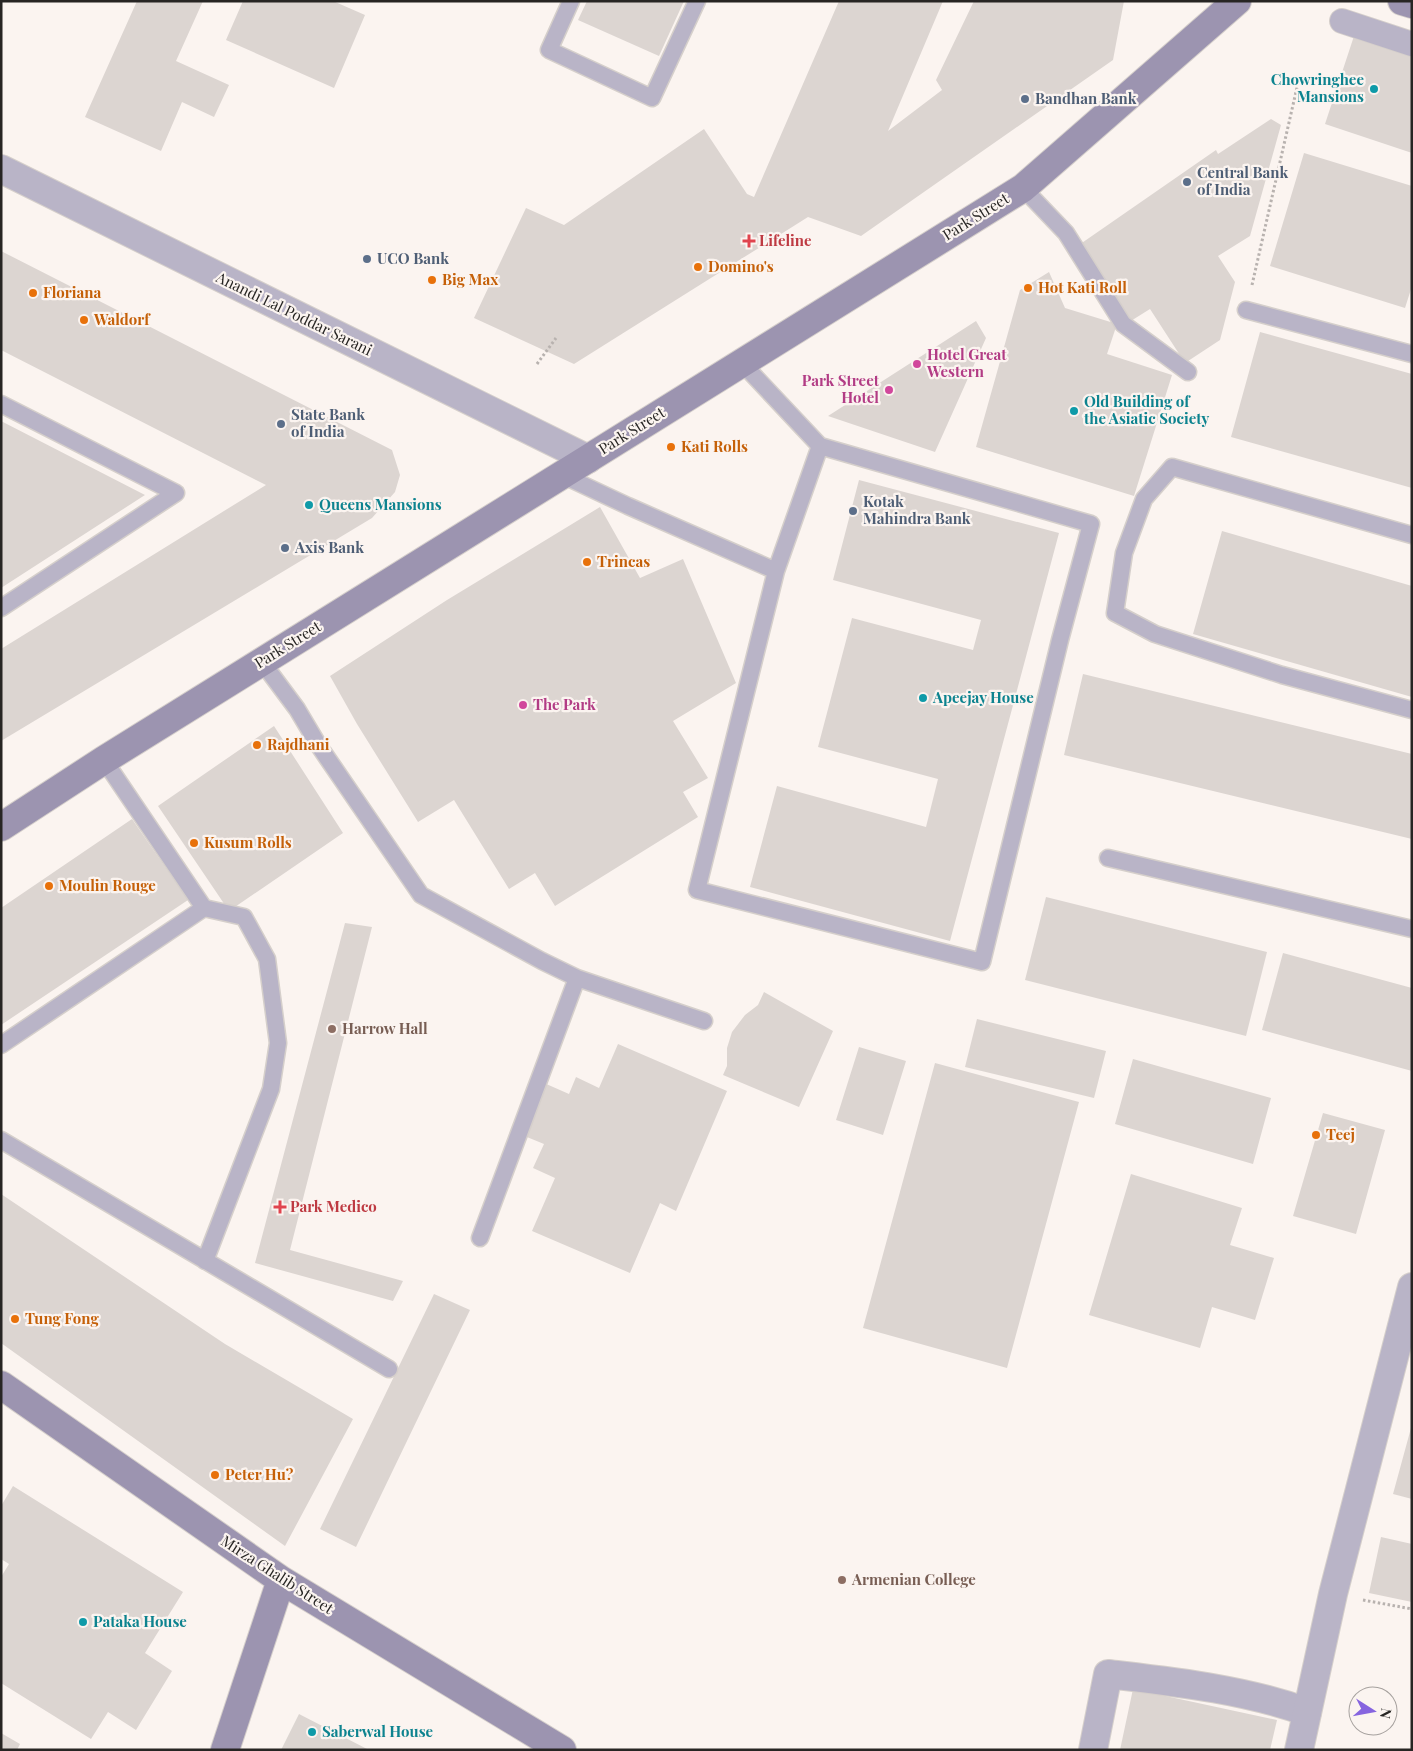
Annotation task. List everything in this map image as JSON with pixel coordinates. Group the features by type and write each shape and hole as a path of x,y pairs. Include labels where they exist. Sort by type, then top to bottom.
{"main road":[{"name":"Park Street","path":"3,823 1023,188 1237,1"},
{"path":"1402,1 1412,4"},
{"name":"Mirza Ghalib Street","path":"1,1385 281,1580 562,1750"},
{"path":"225,1750 281,1580"}],"street":[{"path":"1342,21 1412,44"},
{"name":"Anandi Lal Poddar Sarani","path":"1,169 588,459"},
{"path":"1299,1750 1333,1594 1406,1330 1412,1286"},
{"path":"1093,1750 1108,1674 1202,1686 1276,1701 1307,1712"}],"lane":[{"path":"571,1 548,50 652,98 697,1"},
{"path":"1023,188 1066,233 1123,324 1188,372"},
{"path":"1246,310 1412,354"},
{"path":"742,363 820,446 1091,524 1060,640 982,962 697,890 776,571 820,446"},
{"path":"1,404 176,493 1,608"},
{"path":"1412,535 1172,467 1144,499 1124,553 1115,613 1154,634 1282,675 1412,710"},
{"path":"562,475 776,571"},
{"path":"262,662 297,709 319,746 421,895 542,962 577,978 704,1021"},
{"path":"104,760 204,908 244,917 267,959 278,1042 270,1089 205,1261"},
{"path":"1108,858 1412,929"},
{"path":"1,1045 204,908"},
{"path":"480,1238 577,978"},
{"path":"1,1140 389,1369"}],"path":[{"path":"1246,310 1298,83"},
{"path":"537,364 556,338"},
{"path":"1333,1594 1412,1609"}],"building":[{"path":"137,1 203,1 176,61 229,85 214,117 182,102 161,151 85,117"},
{"path":"243,1 333,1 365,15 334,88 226,40"},
{"path":"587,1 684,1 659,56 578,20"},
{"path":"839,1 943,1 888,131 942,90 936,80 974,1 1124,1 1113,60 861,236 808,217 574,364 474,318 526,208 564,225 704,129 747,194 754,197"},
{"name":"Chowringhee Mansions","path":"1354,36 1412,55 1412,153 1325,124"},
{"path":"1271,119 1281,125 1250,236 1218,256 1235,282 1220,340 1185,363 1150,309 1126,324 1076,247 1216,150 1218,154"},
{"path":"1304,153 1412,186 1412,286 1405,308 1270,266"},
{"name":"Queens Mansions","path":"1,251 392,450 400,475 395,492 372,518 1,741 1,649 266,485 1,350"},
{"name":"Old Building of the Asiatic Society","path":"1049,272 1065,308 1117,324 1107,354 1172,375 1134,496 976,447 1020,290"},
{"path":"976,321 986,338 935,452 828,416"},
{"path":"1260,332 1412,374 1412,488 1231,437"},
{"path":"1,421 145,495 1,588"},
{"name":"Apeejay House","path":"859,480 1059,533 950,941 750,887 777,786 926,827 938,779 818,747 852,618 973,650 981,620 833,580"},
{"name":"The Park","path":"600,507 640,578 683,559 736,683 673,721 708,778 683,792 698,817 555,906 535,873 509,889 454,800 418,822 357,724 330,676 447,600"},
{"path":"1222,531 1412,586 1412,697 1193,634"},
{"path":"1083,674 1412,754 1412,839 1064,755"},
{"path":"274,726 343,833 229,911 158,806"},
{"path":"132,819 188,900 1,1025 1,908"},
{"path":"1046,897 1267,952 1246,1036 1025,980"},
{"name":"Harrow Hall","path":"345,923 372,927 290,1250 403,1281 393,1301 255,1263"},
{"path":"1283,953 1412,988 1412,1071 1262,1030"},
{"path":"764,992 833,1031 799,1107 723,1075 727,1066 727,1048 732,1032 745,1015 758,1005"},
{"path":"977,1019 1106,1051 1094,1098 965,1067"},
{"path":"618,1044 727,1091 676,1211 660,1203 630,1273 532,1231 555,1178 533,1168 544,1144 522,1135 544,1083 569,1094 576,1077 599,1088"},
{"path":"859,1047 906,1061 883,1135 836,1120"},
{"path":"1133,1059 1271,1098 1253,1164 1115,1124"},
{"path":"935,1063 1079,1102 1007,1368 863,1328"},
{"path":"1323,1113 1385,1130 1356,1234 1293,1216"},
{"path":"1131,1174 1242,1208 1230,1245 1274,1258 1255,1320 1212,1307 1200,1348 1089,1315"},
{"path":"1,1194 225,1344 353,1419 285,1546 1,1343"},
{"path":"434,1294 470,1310 356,1547 320,1529"},
{"path":"1412,1429 1412,1499 1393,1494"},
{"name":"Pataka House","path":"13,1486 183,1592 145,1653 172,1671 136,1730 108,1712 91,1739 1,1683 1,1577 9,1564 1,1559 1,1506"},
{"path":"1381,1537 1412,1544 1412,1602 1369,1593"},
{"path":"1133,1689 1277,1720 1270,1750 1120,1750"},
{"name":"Saberwal House","path":"299,1714 369,1750 281,1750"},
{"path":"1,1733 20,1744 17,1750 1,1750"}],"place":[{"name":"Chowringhee Mansions","path":"1374,89"},
{"name":"Bandhan Bank","path":"1025,99"},
{"name":"Central Bank of India","path":"1187,182"},
{"name":"Lifeline","path":"749,241"},
{"name":"UCO Bank","path":"367,259"},
{"name":"Domino's","path":"698,267"},
{"name":"Big Max","path":"432,280"},
{"name":"Hot Kati Roll","path":"1028,288"},
{"name":"Floriana","path":"33,293"},
{"name":"Waldorf","path":"84,320"},
{"name":"Hotel Great Western","path":"917,364"},
{"name":"Park Street Hotel","path":"889,390"},
{"name":"Old Building of the Asiatic Society","path":"1074,411"},
{"name":"State Bank of India","path":"281,424"},
{"name":"Kati Rolls","path":"671,447"},
{"name":"Queens Mansions","path":"309,505"},
{"name":"Kotak Mahindra Bank","path":"853,511"},
{"name":"Axis Bank","path":"285,548"},
{"name":"Trincas","path":"587,562"},
{"name":"Apeejay House","path":"923,698"},
{"name":"The Park","path":"523,705"},
{"name":"Rajdhani","path":"257,745"},
{"name":"Kusum Rolls","path":"194,843"},
{"name":"Moulin Rouge","path":"49,886"},
{"name":"Harrow Hall","path":"332,1029"},
{"name":"Teej","path":"1316,1135"},
{"name":"Park Medico","path":"280,1207"},
{"name":"Tung Fong","path":"15,1319"},
{"name":"Peter Hu?","path":"215,1475"},
{"name":"Armenian College","path":"842,1580"},
{"name":"Pataka House","path":"83,1622"},
{"name":"Saberwal House","path":"312,1732"}]}
